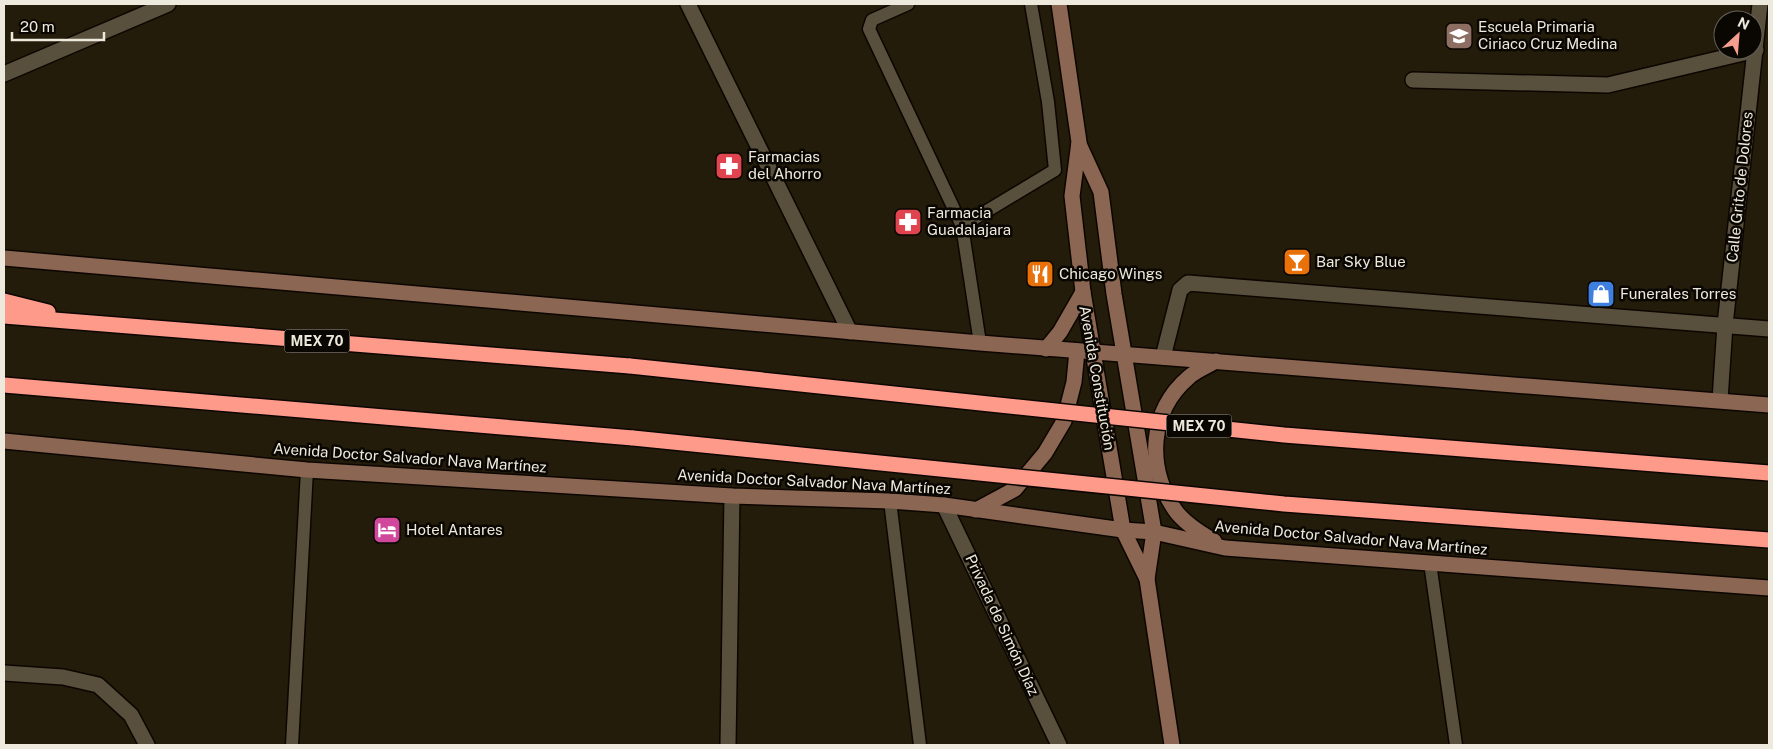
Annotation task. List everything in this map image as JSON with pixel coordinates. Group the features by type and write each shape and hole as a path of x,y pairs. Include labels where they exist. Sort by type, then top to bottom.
{"highway":[{"path":"4,301 98,324"},
{"name":"MEX 70","path":"4,316 630,366 1284,435 1769,473"},
{"name":"Avenida Doctor Salvador Nava Martínez","path":"4,385 633,438 1284,504 1769,540"},
{"path":"4,390 45,389"}],"main road":[{"name":"Avenida Constitución","path":"1059,4 1079,142 1101,192 1114,294 1154,532 1147,579 1172,745"},
{"name":"Avenida Constitución","path":"1079,142 1072,196 1083,292 1123,530 1147,579"},
{"path":"4,258 1077,352 1216,361 1769,405"},
{"path":"1046,349 1060,332 1083,292"},
{"path":"976,510 1016,489 1045,453 1064,421 1074,382 1077,352"},
{"path":"1216,361 1190,376 1170,398 1158,426 1155,456 1161,485 1176,511 1198,531 1225,548"},
{"name":"Avenida Doctor Salvador Nava Martínez","path":"4,441 307,470 732,496 890,500 944,505 1123,530 1154,532 1225,548 1769,588"}],"street":[{"path":"4,74 168,4"},
{"path":"688,4 850,332"},
{"path":"1413,80 1608,85 1714,60"},
{"name":"Calle Grito de Dolores","path":"1720,400 1725,325 1755,60"},
{"path":"1163,357 1180,290 1188,283 1769,329"},
{"path":"728,745 732,496"},
{"name":"Privada de Simón Díaz","path":"944,505 1059,745"},
{"path":"4,673 63,677 98,685 131,715 148,745"}],"lane":[{"path":"908,4 872,20 868,29 962,226 980,343"},
{"path":"962,226 1055,170 1048,102 1031,4"},
{"path":"292,745 307,470"},
{"path":"890,500 920,745"},
{"path":"1430,563 1456,745"}],"place":[{"name":"Escuela Primaria Ciriaco Cruz Medina","path":"1459,36"},
{"name":"Farmacias del Ahorro","path":"729,166"},
{"name":"Farmacia Guadalajara","path":"908,222"},
{"name":"Bar Sky Blue","path":"1297,262"},
{"name":"Chicago Wings","path":"1040,274"},
{"name":"Funerales Torres","path":"1601,294"},
{"name":"Hotel Antares","path":"387,530"}]}
